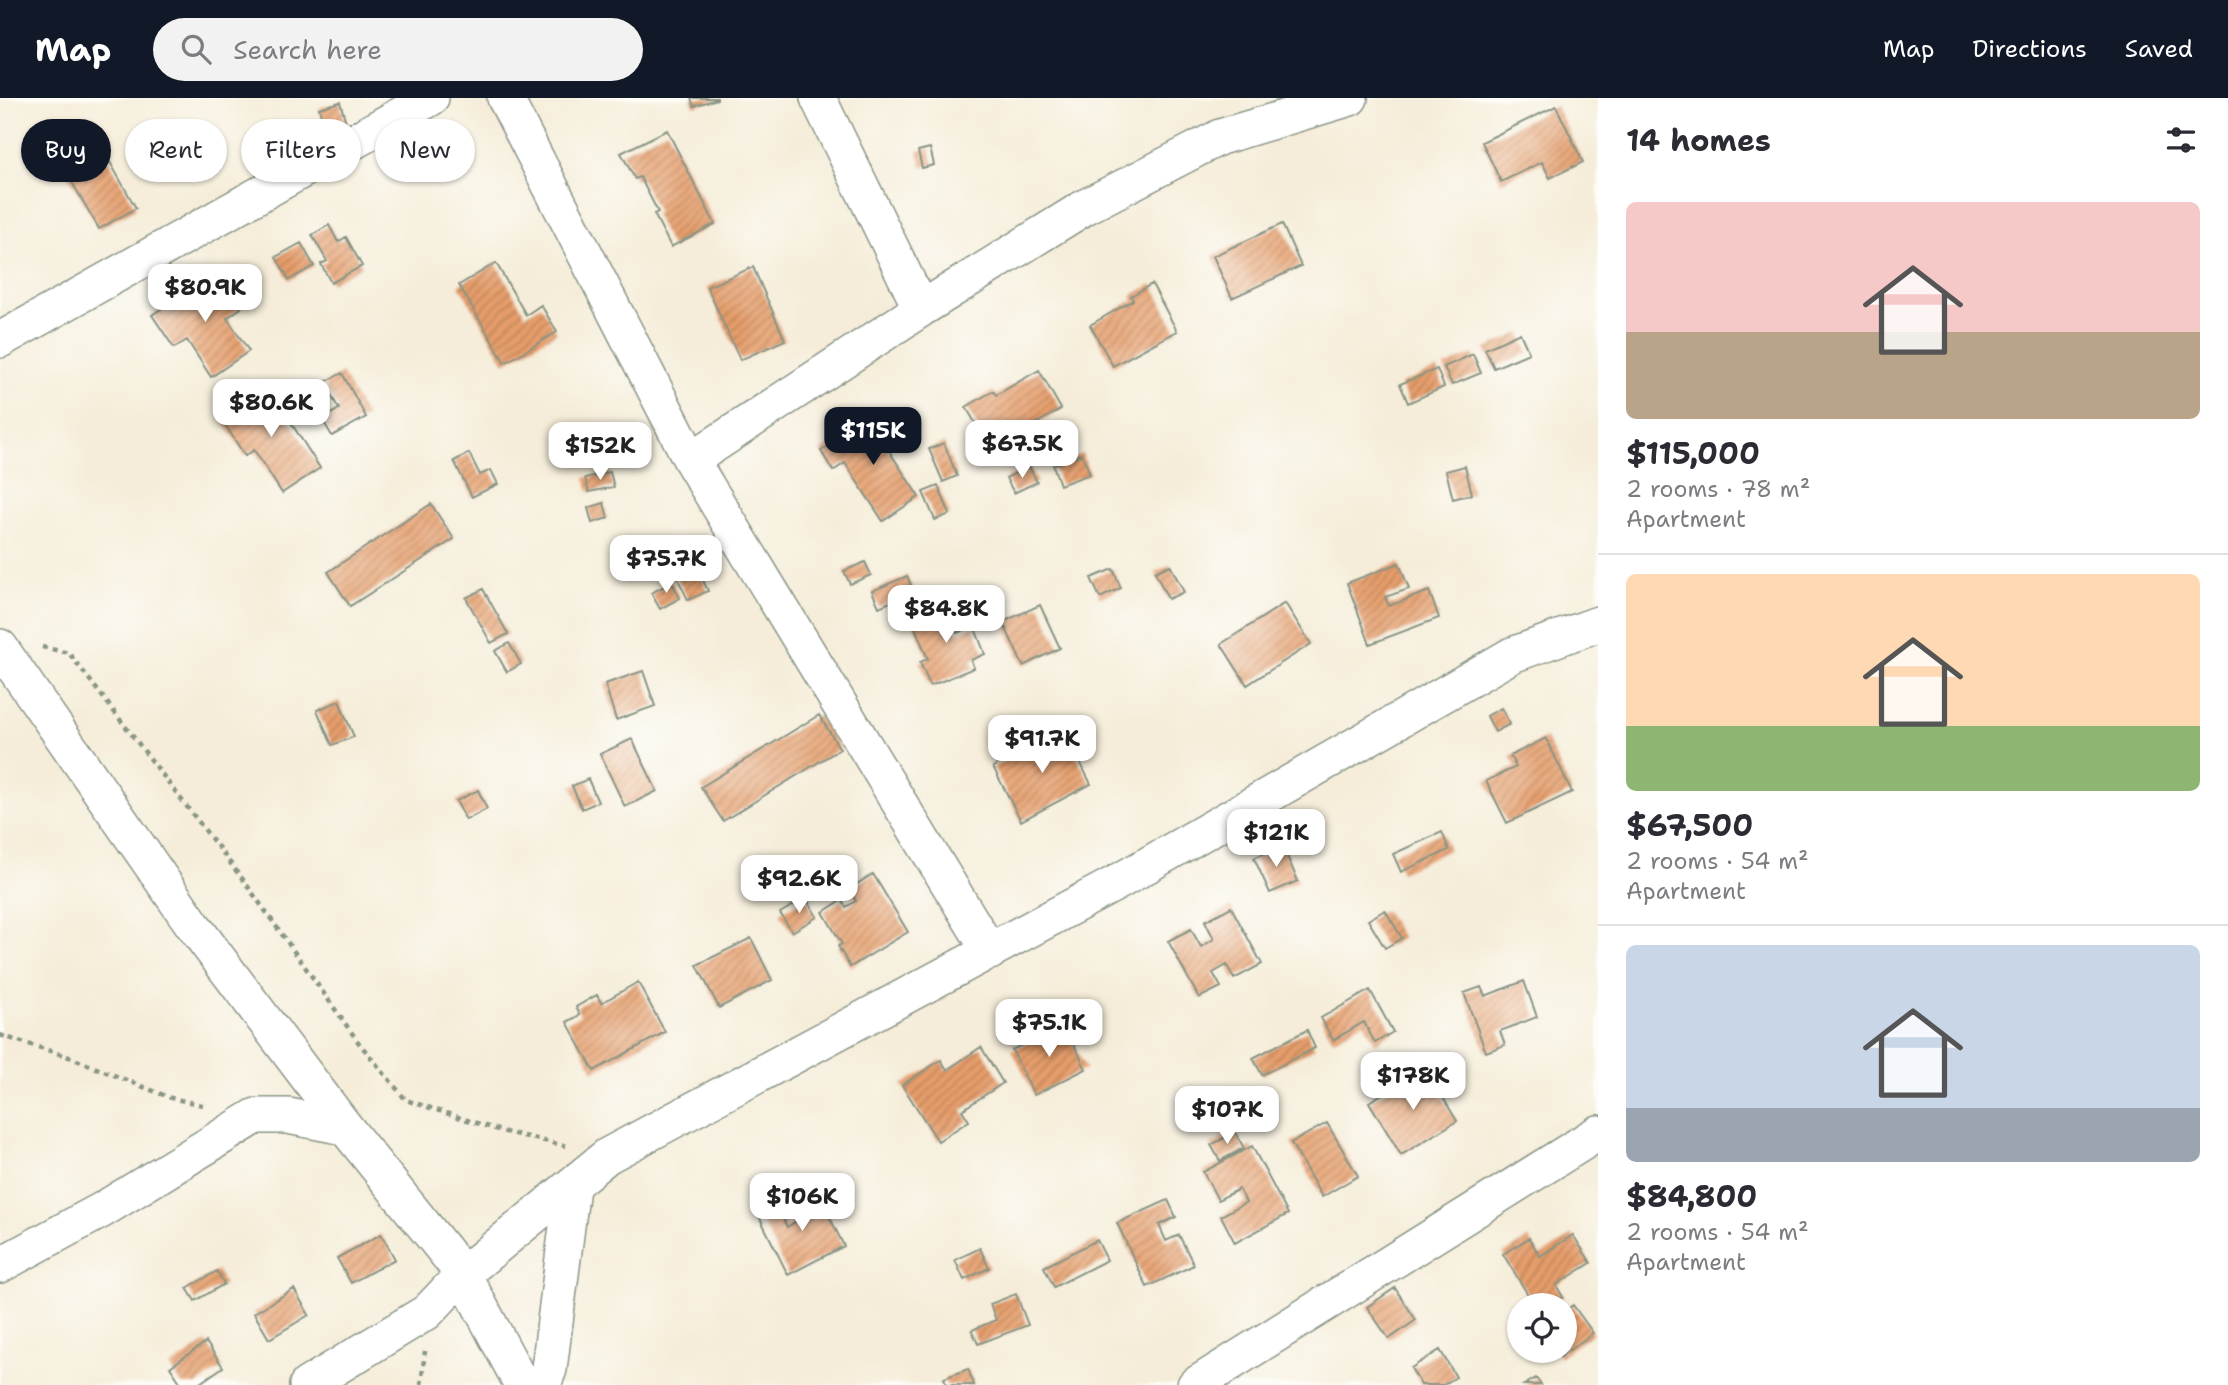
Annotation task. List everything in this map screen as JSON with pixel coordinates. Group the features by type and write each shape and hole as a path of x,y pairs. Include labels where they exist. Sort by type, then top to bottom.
{"street":[{"path":"0,340 431,98"},
{"path":"505,98 691,460 990,951"},
{"path":"818,98 920,309"},
{"path":"691,460 920,309 1085,207 1220,137 1338,100"},
{"path":"307,1385 427,1312 463,1274 607,1156 1118,882 1512,655 1598,624"},
{"path":"0,647 193,925 345,1127 545,1381"},
{"path":"0,1265 102,1210 257,1116 288,1116 345,1127"},
{"path":"1195,1385 1598,1133"},
{"path":"545,1381 572,1187"}],"path":[{"path":"34,645 69,653 244,881 359,1043 406,1100 501,1131 607,1156"},
{"path":"0,1035 69,1057 171,1098 208,1106"}],"building":[{"path":"691,98 717,98 717,99 694,106"},
{"path":"340,102 345,119 322,119 319,108"},
{"path":"1556,106 1583,162 1550,178 1542,162 1501,182 1482,142"},
{"path":"667,130 715,224 671,247 654,214 658,212 640,177 635,179 621,153"},
{"path":"930,148 934,165 922,168 918,151"},
{"path":"111,164 136,208 99,229 72,182 111,182"},
{"path":"1282,224 1301,266 1232,298 1213,256"},
{"path":"329,225 338,242 346,237 362,266 331,283 321,264 327,261 312,235"},
{"path":"301,243 314,266 289,280 276,257"},
{"path":"496,263 526,315 541,305 557,332 505,363 459,285"},
{"path":"753,267 785,340 740,360 707,287"},
{"path":"216,272 241,308 227,318 249,351 211,377 187,340 174,348 152,315"},
{"path":"1152,284 1177,331 1113,366 1090,325 1133,300 1131,296"},
{"path":"1520,333 1529,353 1494,368 1485,349"},
{"path":"1473,354 1481,373 1452,385 1444,367"},
{"path":"1437,369 1444,387 1408,403 1400,384"},
{"path":"1039,370 1061,409 991,450 966,407 993,391 996,395"},
{"path":"342,373 366,417 332,436 322,419 339,409 324,383"},
{"path":"268,387 320,468 282,493 254,450 245,456 221,418"},
{"path":"880,413 891,430 882,440 919,497 883,521 845,463 833,471 821,451"},
{"path":"944,443 957,476 943,482 929,449"},
{"path":"469,453 480,475 491,470 498,484 472,497 454,461"},
{"path":"1082,454 1090,474 1060,485 1053,465"},
{"path":"1029,466 1037,482 1014,493 1006,478"},
{"path":"1465,466 1472,494 1453,499 1446,471"},
{"path":"610,472 614,487 589,492 585,478"},
{"path":"938,486 950,514 935,520 923,492"},
{"path":"604,503 608,518 592,523 588,508"},
{"path":"431,504 454,539 350,606 328,572"},
{"path":"865,562 871,575 850,584 844,571"},
{"path":"1399,563 1409,589 1385,597 1389,606 1429,591 1439,618 1370,644 1347,583"},
{"path":"1170,565 1184,592 1168,599 1155,572"},
{"path":"697,567 708,591 688,600 677,577"},
{"path":"1113,569 1121,588 1100,598 1091,578"},
{"path":"907,576 914,592 879,607 872,591"},
{"path":"672,582 680,598 660,609 651,593"},
{"path":"483,589 508,634 491,643 466,598"},
{"path":"1285,603 1311,644 1247,685 1221,644"},
{"path":"945,604 957,633 974,626 985,654 971,660 974,668 930,686 920,662 928,659 911,618"},
{"path":"1040,605 1060,648 1023,666 1003,622"},
{"path":"509,643 521,664 507,672 495,651"},
{"path":"643,671 655,706 616,720 605,684"},
{"path":"339,701 354,737 332,745 317,710"},
{"path":"1501,708 1510,724 1495,732 1487,716"},
{"path":"819,715 840,749 723,821 701,787"},
{"path":"1064,730 1091,784 1021,821 993,767"},
{"path":"1546,738 1572,792 1507,823 1486,781 1516,767 1510,756"},
{"path":"632,739 657,791 625,807 600,754"},
{"path":"588,779 598,802 582,809 572,786"},
{"path":"478,790 487,809 466,820 456,801"},
{"path":"1442,832 1449,850 1401,872 1393,854"},
{"path":"1282,845 1298,881 1270,893 1254,858"},
{"path":"873,874 908,932 850,967 838,946 842,944 823,912 842,900 846,907 856,901 849,889"},
{"path":"806,898 817,917 792,932 780,913"},
{"path":"1231,907 1262,964 1234,979 1227,965 1213,973 1221,987 1199,998 1168,941 1191,929 1201,947 1214,939 1205,921"},
{"path":"1385,910 1402,938 1385,948 1368,920"},
{"path":"751,938 772,980 719,1008 697,965"},
{"path":"1524,981 1537,1017 1500,1031 1505,1045 1486,1052 1464,993 1481,987 1485,996"},
{"path":"638,982 665,1032 594,1071 567,1022 580,1015 576,1007 597,995 601,1003"},
{"path":"1370,990 1393,1032 1375,1043 1364,1022 1333,1040 1321,1018"},
{"path":"1064,1024 1086,1069 1034,1095 1012,1050"},
{"path":"1307,1030 1315,1048 1262,1075 1253,1058"},
{"path":"981,1047 1003,1083 962,1110 969,1121 938,1141 902,1085 941,1060 947,1070"},
{"path":"1425,1068 1457,1121 1401,1155 1369,1102"},
{"path":"1327,1123 1358,1176 1322,1197 1291,1143"},
{"path":"1235,1132 1244,1148 1220,1161 1211,1145"},
{"path":"1252,1146 1288,1214 1235,1243 1221,1216 1246,1202 1239,1189 1218,1200 1203,1172"},
{"path":"815,1188 844,1246 788,1275 759,1216 777,1207 787,1227 798,1220 789,1202"},
{"path":"1168,1200 1176,1217 1159,1225 1166,1241 1179,1235 1194,1265 1147,1287 1117,1223"},
{"path":"381,1234 395,1259 351,1283 337,1258"},
{"path":"1573,1235 1591,1263 1556,1285 1561,1293 1527,1293 1503,1254 1529,1238 1540,1256"},
{"path":"1097,1240 1107,1260 1054,1287 1044,1267"},
{"path":"980,1248 989,1268 964,1280 955,1260"},
{"path":"217,1271 224,1284 195,1301 187,1288"},
{"path":"1395,1288 1416,1320 1389,1339 1367,1307"},
{"path":"294,1289 309,1315 269,1339 254,1313"},
{"path":"1016,1294 1028,1325 978,1344 972,1330 996,1320 990,1304"},
{"path":"1577,1311 1593,1333 1577,1345"},
{"path":"206,1342 223,1367 197,1385 182,1385 170,1367"},
{"path":"1440,1350 1456,1377 1443,1385 1421,1385 1411,1368"},
{"path":"968,1369 974,1385 946,1385 944,1378"},
{"path":"1536,1378 1541,1385 1524,1385"}]}
